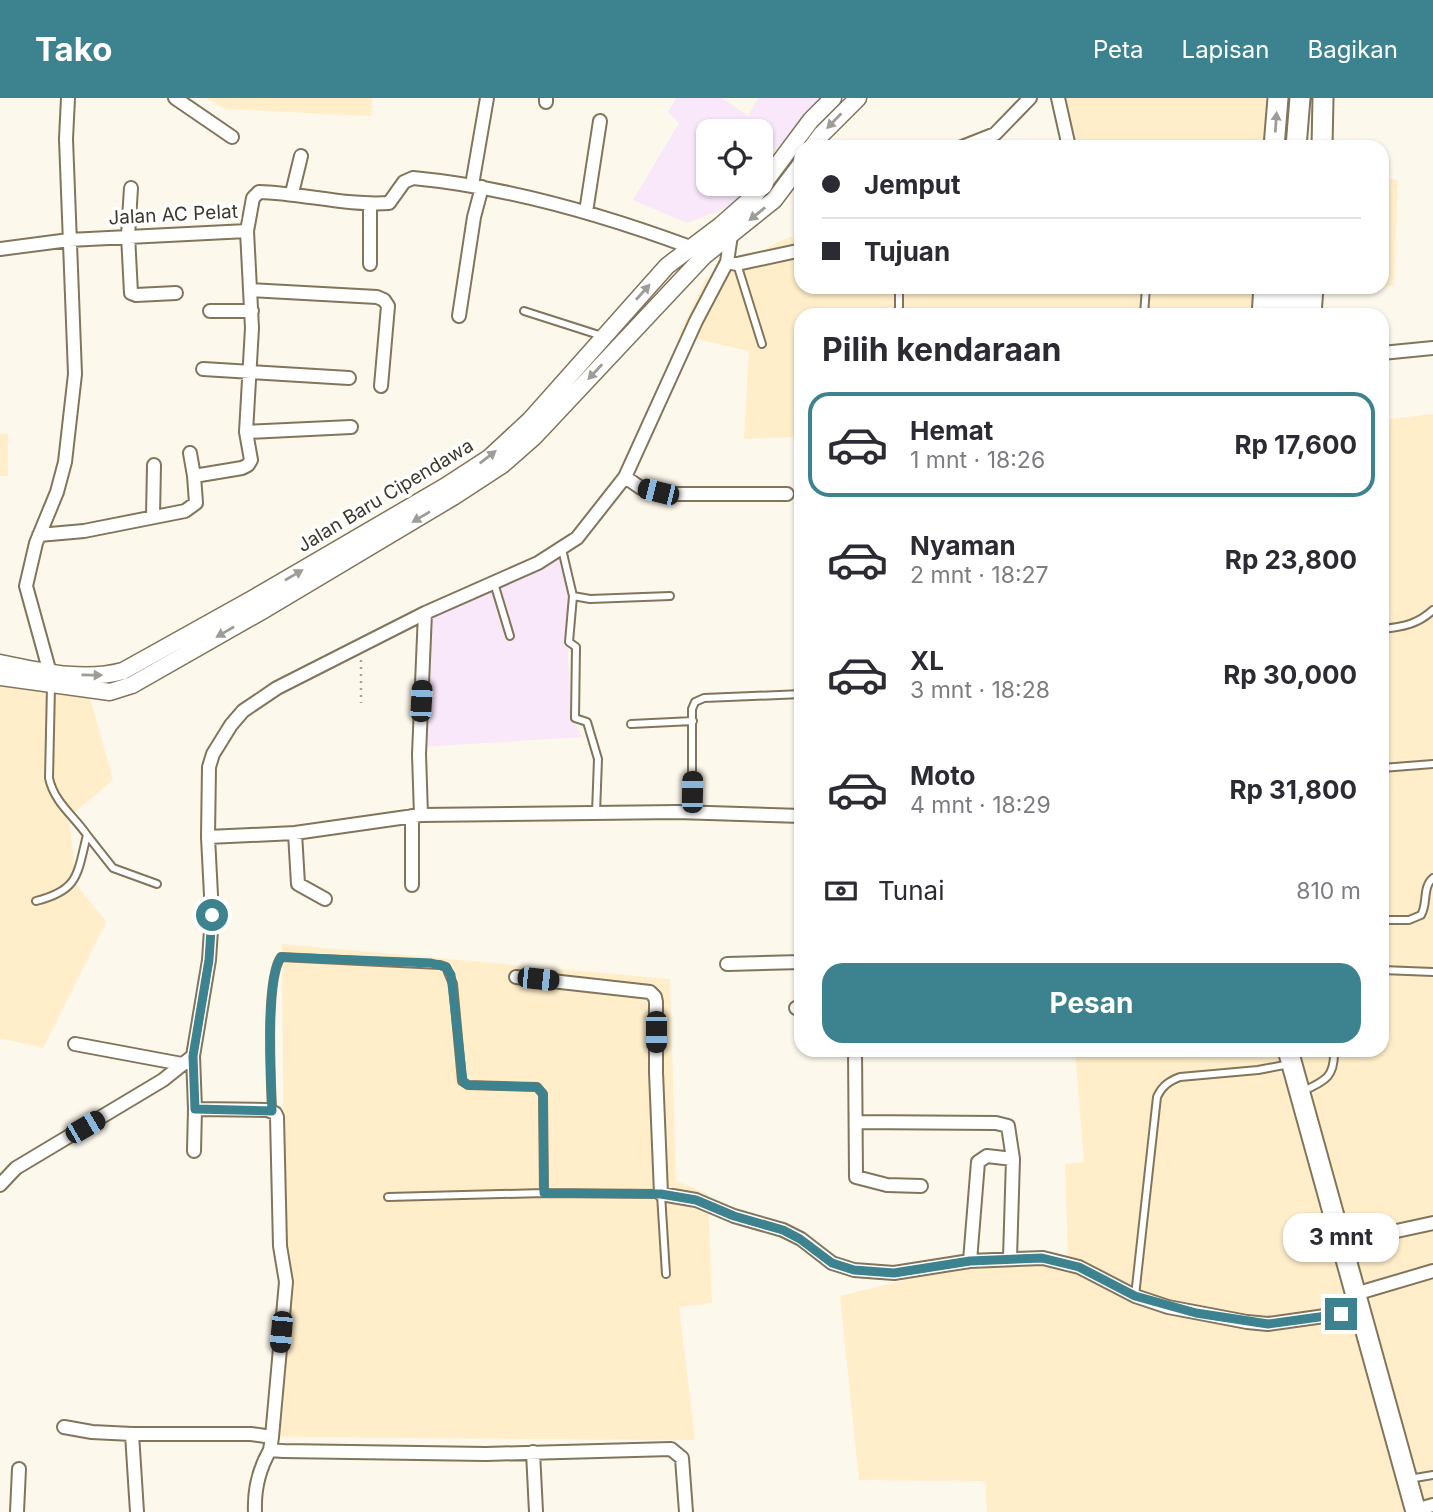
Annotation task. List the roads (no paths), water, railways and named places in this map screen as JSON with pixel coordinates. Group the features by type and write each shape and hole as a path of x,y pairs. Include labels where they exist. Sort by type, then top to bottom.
{"main road":[{"name":"Jalan Baru Cipendawa","path":"796,140 833,98"},
{"path":"817,140 858,98"},
{"path":"1275,140 1278,98"},
{"path":"1297,140 1300,98"},
{"path":"1310,140 1313,98"},
{"path":"1321,140 1324,98"},
{"name":"Jalan Baru Cipendawa","path":"0,677 50,679 106,676 123,671 258,605 449,492 502,465 534,437 704,256 794,143"},
{"name":"Jalan Baru Cipendawa","path":"449,492 530,420 667,266 691,247 774,201 794,174"},
{"name":"Jalan Baru Cipendawa","path":"0,663 50,679"},
{"path":"1290,1057 1407,1479 1421,1509"}],"street":[{"path":"50,679 26,586 65,462 75,374 66,139 68,98"},
{"path":"175,98 232,137"},
{"path":"459,316 474,217 487,98"},
{"path":"976,140 995,134 1030,98"},
{"path":"1058,98 1067,140"},
{"path":"586,212 600,121"},
{"path":"292,193 302,156"},
{"path":"370,264 370,204 392,201 408,179 477,186 586,212 626,223 691,247"},
{"path":"131,188 128,235 131,293 176,293"},
{"name":"Jalan AC Pelat","path":"0,249 128,235 247,230 255,194 292,193 370,204"},
{"path":"194,476 248,465 251,460 246,432 252,311 247,230"},
{"path":"194,1151 193,1056 209,960 212,915 208,837 209,767 213,754 230,725 243,711 277,688 425,613 538,563 562,549 585,529 625,477 696,321 732,263 726,230"},
{"path":"732,263 794,251"},
{"path":"251,290 377,297 384,300 388,306 381,386"},
{"path":"210,311 252,311"},
{"path":"1389,352 1433,348"},
{"path":"204,369 349,378"},
{"path":"246,432 351,427"},
{"path":"40,535 84,531 191,508 196,503 190,453"},
{"path":"153,517 154,465"},
{"path":"625,477 641,488 675,494 787,494"},
{"path":"412,886 425,613"},
{"path":"208,837 295,833 417,815 692,812 794,816"},
{"path":"295,833 297,881 301,887 325,899"},
{"path":"727,964 794,962"},
{"path":"516,977 650,992 655,997 661,1194 696,1200 734,1216 783,1230 832,1263 854,1270 894,1273 970,1261 1042,1258 1079,1267 1135,1296 1196,1313 1268,1324 1358,1302 1433,1271"},
{"path":"75,1044 182,1065"},
{"path":"0,1185 16,1168 146,1090 193,1056"},
{"path":"855,1057 856,1177 887,1185 921,1186"},
{"path":"195,1109 272,1111 278,1123 280,1246 286,1282 271,1443 258,1478 255,1512"},
{"path":"856,1122 996,1123 1008,1126 1013,1159 1010,1258"},
{"path":"970,1261 978,1162 987,1156 1013,1159"},
{"path":"1341,1243 1433,1223"},
{"path":"64,1427 92,1432 132,1434 251,1434 271,1443 486,1454 671,1449 682,1458 686,1512"},
{"path":"132,1434 137,1512"},
{"path":"533,1452 536,1512"},
{"path":"17,1512 19,1469"}],"lane":[{"path":"732,263 762,344"},
{"path":"524,311 603,336"},
{"path":"562,549 573,596 569,642 576,647 575,718 587,722 598,759 596,813"},
{"path":"494,581 510,636"},
{"path":"573,596 590,599 670,596"},
{"path":"1389,628 1419,622 1433,610"},
{"path":"50,679 49,778 56,799 113,868 157,884"},
{"path":"692,812 693,705 704,698 794,694"},
{"path":"631,724 693,721"},
{"path":"1389,767 1433,764"},
{"path":"36,901 54,896 68,888 78,870 87,835"},
{"path":"1389,920 1419,917 1423,912 1428,882 1433,878"},
{"path":"272,1111 272,996 274,972 281,957 440,965 446,967 453,984 463,1082 468,1085 537,1087 543,1094 544,1193"},
{"path":"1389,970 1433,972"},
{"path":"1135,1296 1157,1097 1160,1090 1172,1080 1181,1077 1258,1070 1290,1057"},
{"path":"1300,1093 1317,1085 1330,1074 1334,1057"},
{"path":"388,1196 661,1194 666,1274"},
{"path":"1407,1479 1433,1475"}]}
